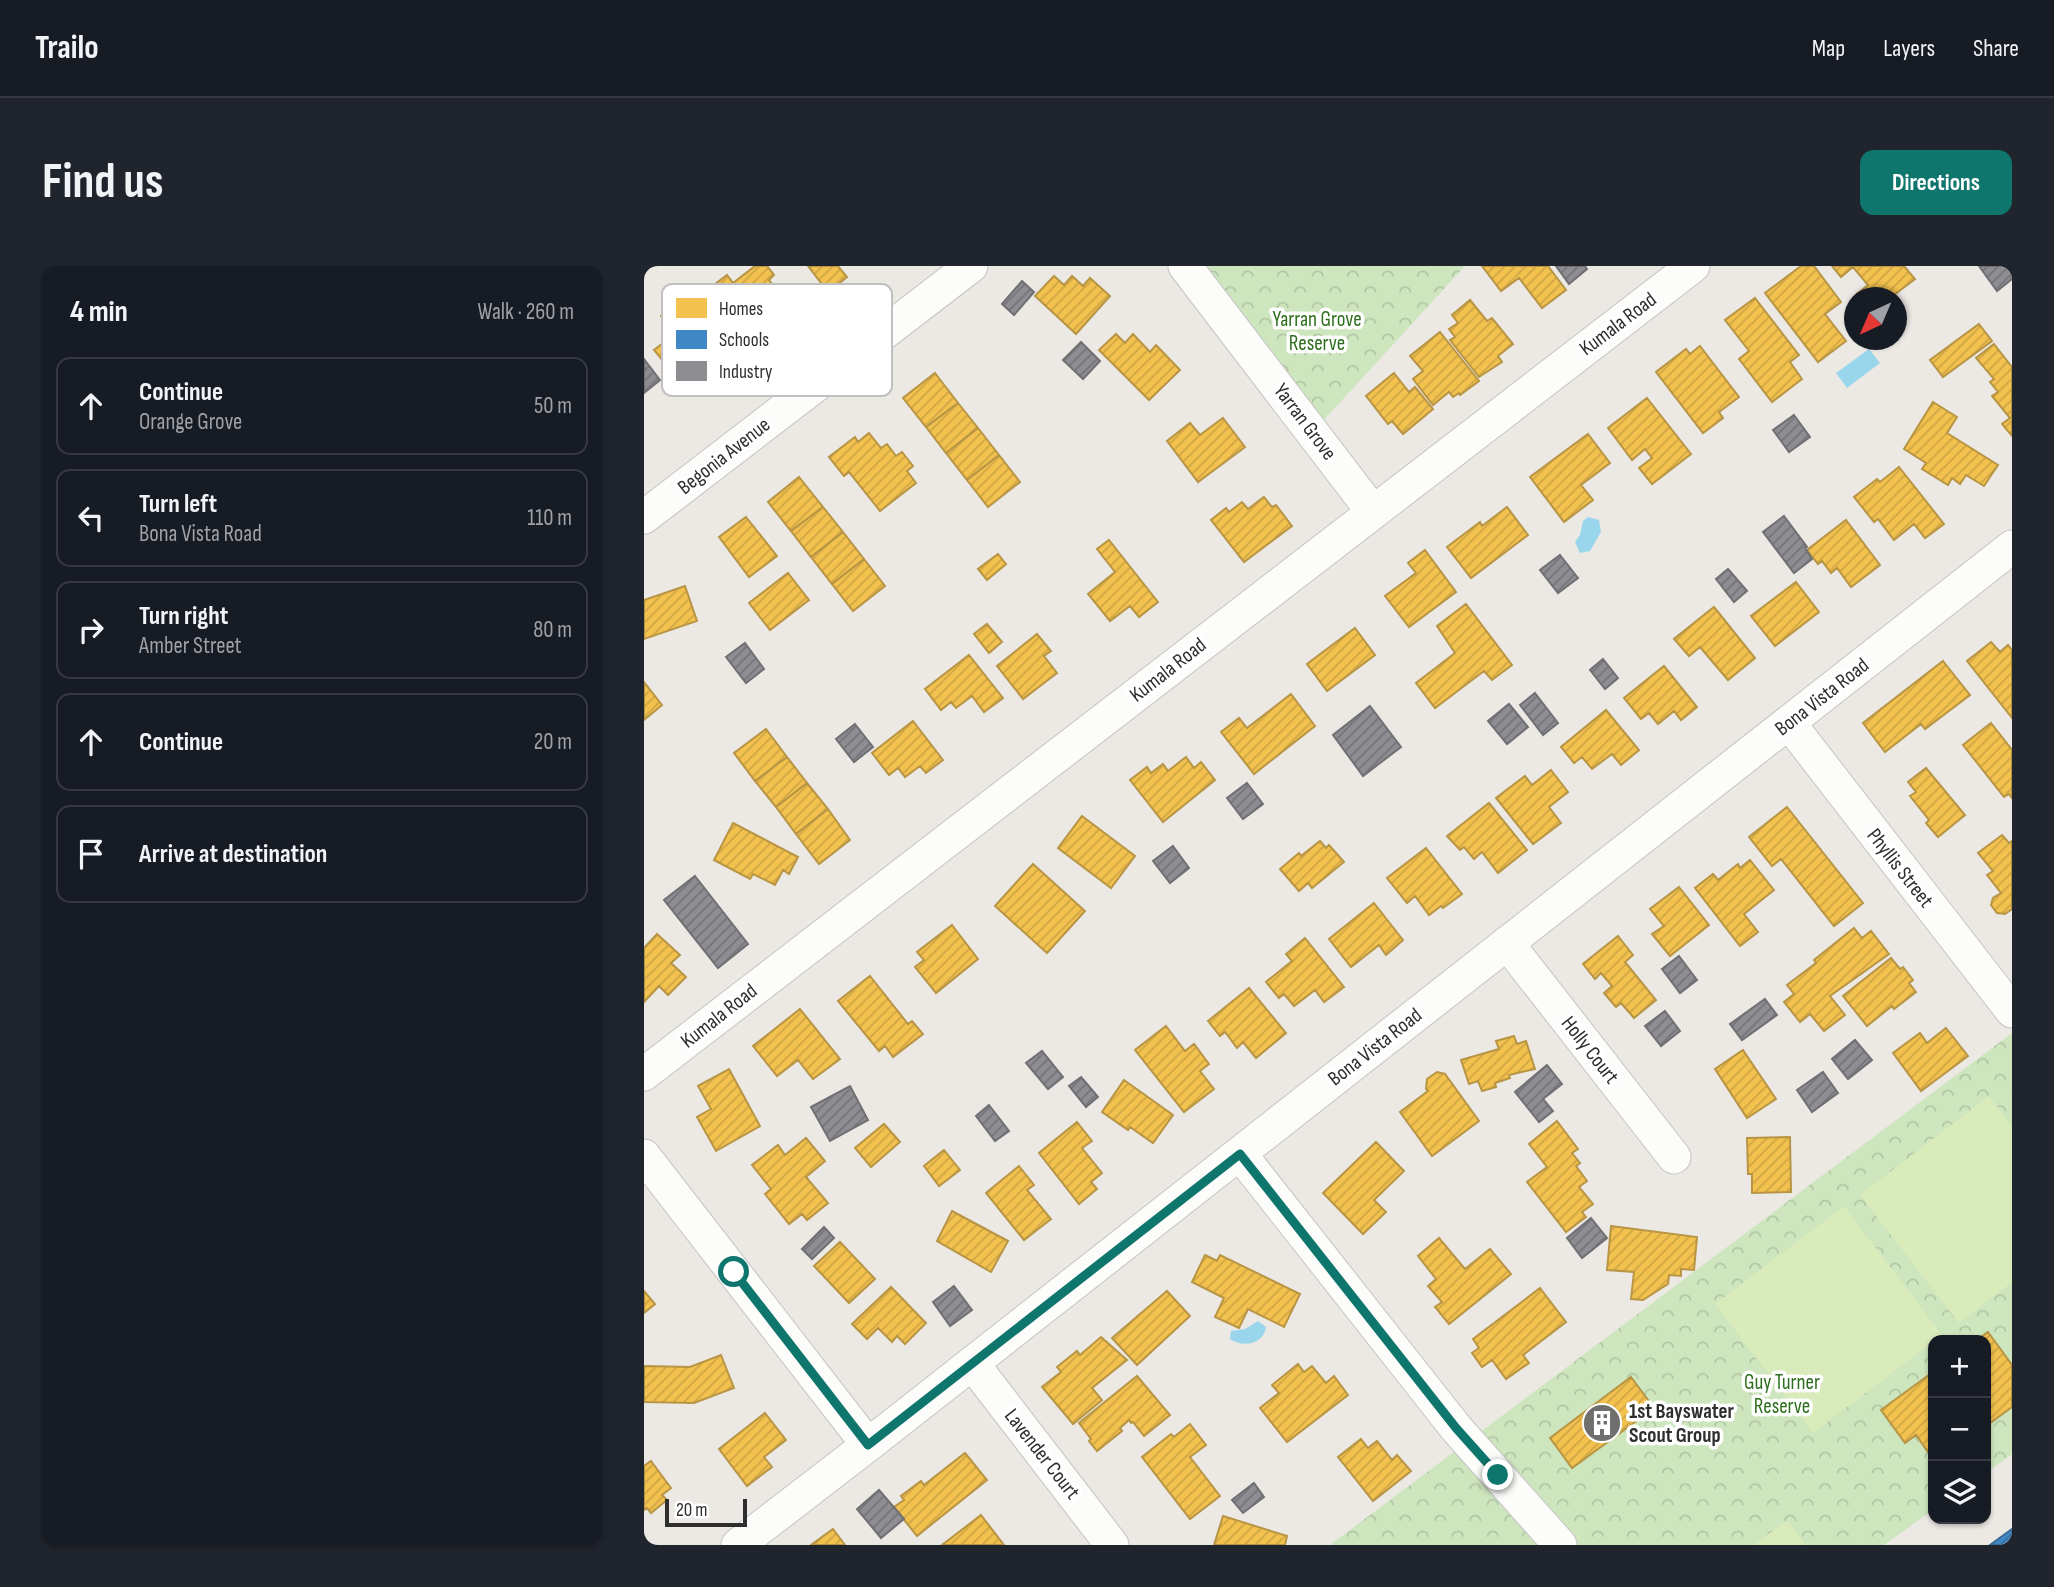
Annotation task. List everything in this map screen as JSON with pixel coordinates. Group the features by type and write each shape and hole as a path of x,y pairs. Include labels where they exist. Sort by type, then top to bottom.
{"street":[{"name":"Begonia Avenue","path":"892,327 971,266"},
{"name":"Yarran Grove","path":"1185,266 1373,512"},
{"name":"Kumala Road","path":"644,1074 1693,266"},
{"name":"Begonia Avenue","path":"644,517 802,396"},
{"name":"Bona Vista Road","path":"738,1545 2012,547"},
{"name":"Phyllis Street","path":"1789,723 2012,1011"},
{"name":"Holly Court","path":"1507,943 1674,1157"},
{"path":"1240,1154 1456,1428 1560,1545"},
{"path":"644,1156 868,1445"},
{"name":"Lavender Court","path":"972,1363 1112,1545"}],"green space":[{"name":"Yarran Grove Reserve","path":"1185,266 1465,266 1313,432"},
{"name":"Guy Turner Reserve","path":"2012,1033 2012,1454 1991,1469 1991,1335 1928,1335 1928,1514 1884,1545 1330,1545"},
{"path":"1989,1096 2012,1126 2012,1282 1959,1323 1860,1195"},
{"path":"1844,1206 1942,1335 1928,1335 1928,1346 1813,1433 1715,1304"},
{"path":"1787,1520 1806,1545 1754,1545"}],"water":[{"path":"1868,350 1880,363 1847,388 1836,373"},
{"path":"1588,517 1599,520 1601,532 1590,551 1580,553 1575,542 1580,535 1583,521"},
{"path":"1258,1321 1266,1327 1257,1341 1247,1344 1230,1339 1231,1331 1245,1329"}],"building: Homes":[{"path":"755,266 767,266 774,275 769,280 772,284 715,284 727,275 733,283"},
{"path":"808,266 838,266 847,277 838,284 822,284"},
{"path":"1482,266 1548,266 1566,290 1542,308 1519,278 1501,291"},
{"path":"1801,266 1814,266 1841,302 1825,314 1844,338 1844,342 1818,362 1765,293"},
{"path":"1832,266 1904,266 1915,279 1904,287 1866,287 1868,285 1853,267 1841,277"},
{"path":"1054,276 1064,285 1072,276 1083,286 1090,278 1110,296 1076,334 1035,296"},
{"path":"1755,298 1799,355 1790,362 1802,379 1772,402 1739,359 1749,351 1725,320"},
{"path":"1470,300 1487,321 1492,318 1513,344 1498,356 1502,362 1479,377 1450,340 1455,337 1449,329 1458,323 1452,315"},
{"path":"1979,324 1992,341 1943,377 1930,360"},
{"path":"1440,332 1479,381 1460,395 1459,393 1453,397 1449,392 1433,405 1413,379 1423,371 1410,356"},
{"path":"1116,334 1125,343 1133,334 1150,352 1156,345 1180,370 1149,400 1099,350"},
{"path":"662,344 662,360 654,350"},
{"path":"1994,344 2012,367 2012,436 2002,424 2010,418 1992,396 1998,392 1990,382 1994,379 1976,358"},
{"path":"1700,346 1739,397 1719,412 1723,418 1703,433 1656,372 1686,349 1690,354"},
{"path":"935,373 958,403 926,427 903,398"},
{"path":"1394,373 1409,392 1415,387 1433,409 1403,434 1392,421 1388,424 1366,396"},
{"path":"1647,398 1691,454 1652,484 1639,468 1652,458 1645,449 1632,460 1608,428"},
{"path":"1933,402 1957,417 1947,433 1998,465 1984,486 1966,475 1960,484 1952,478 1948,485 1922,469 1926,463 1904,449"},
{"path":"958,403 978,428 946,453 926,427"},
{"path":"1223,418 1245,447 1198,482 1167,441 1190,423 1200,435"},
{"path":"978,428 999,455 967,480 946,453"},
{"path":"869,433 881,448 887,444 896,456 902,452 913,466 907,471 916,483 880,511 849,472 844,476 829,457 855,437 858,442"},
{"path":"1588,434 1610,463 1581,485 1593,500 1564,522 1530,477"},
{"path":"999,455 1020,482 988,507 967,480"},
{"path":"1899,467 1944,524 1925,538 1914,524 1894,540 1878,519 1874,522 1854,497 1877,479 1880,482"},
{"path":"799,477 823,507 791,531 768,502"},
{"path":"1264,497 1272,507 1276,505 1292,526 1244,562 1211,520 1226,508 1229,512 1242,502 1248,509"},
{"path":"823,507 843,532 811,557 791,531"},
{"path":"1507,507 1528,535 1471,578 1447,547 1480,522 1482,526"},
{"path":"746,517 777,556 749,577 719,537"},
{"path":"1846,520 1880,565 1851,587 1837,568 1831,573 1822,561 1818,564 1807,550"},
{"path":"843,532 864,559 832,584 811,557"},
{"path":"1109,540 1158,602 1139,617 1130,606 1110,621 1088,594 1115,572 1097,549"},
{"path":"1425,550 1456,592 1409,627 1385,596 1416,573 1408,563"},
{"path":"998,554 1006,564 987,580 978,569"},
{"path":"864,559 885,586 853,611 832,584"},
{"path":"788,573 809,600 770,630 749,603"},
{"path":"1796,582 1819,612 1775,646 1751,616"},
{"path":"685,586 697,621 644,639 644,600"},
{"path":"1466,604 1512,665 1492,680 1484,671 1435,708 1416,683 1455,653 1437,626"},
{"path":"1714,607 1755,658 1728,680 1700,647 1689,656 1674,639"},
{"path":"987,624 1002,642 989,653 974,634"},
{"path":"1355,628 1375,655 1327,691 1307,664"},
{"path":"1037,634 1051,651 1044,656 1057,673 1023,699 997,666"},
{"path":"1991,642 2000,652 2008,645 2012,650 2012,718 1967,661"},
{"path":"969,655 1003,698 984,712 972,696 956,708 951,702 941,710 925,689"},
{"path":"1943,661 1970,695 1925,729 1921,724 1885,752 1863,723"},
{"path":"1664,666 1697,707 1681,720 1674,711 1658,724 1649,713 1641,719 1624,698"},
{"path":"644,682 662,705 644,720"},
{"path":"1291,694 1315,726 1254,774 1221,732 1239,718 1247,728"},
{"path":"1606,710 1639,750 1621,765 1612,754 1592,769 1582,757 1574,763 1561,747"},
{"path":"913,721 943,760 926,773 920,766 905,777 898,768 889,775 872,753"},
{"path":"1991,723 2012,750 2012,798 2009,794 2004,797 1963,745"},
{"path":"766,729 787,757 755,781 734,753"},
{"path":"787,757 807,783 776,807 755,781"},
{"path":"1186,757 1194,768 1201,762 1215,780 1163,822 1130,780 1147,767 1151,773 1163,764 1168,771"},
{"path":"1926,768 1965,815 1938,837 1926,823 1929,820 1910,796 1916,792 1908,782"},
{"path":"1551,770 1568,792 1549,807 1561,823 1533,844 1496,798 1525,776 1532,785"},
{"path":"807,783 828,809 796,834 776,807"},
{"path":"1489,803 1527,850 1498,873 1482,852 1474,859 1464,847 1460,850 1447,836"},
{"path":"1787,807 1863,903 1834,926 1781,859 1772,866 1749,837"},
{"path":"828,809 850,840 819,864 796,834"},
{"path":"1082,816 1135,856 1111,888 1058,848"},
{"path":"733,823 798,857 789,874 783,870 775,885 753,874 750,879 714,860"},
{"path":"2002,835 2009,843 2012,841 2012,909 2005,914 1997,913 1991,905 1993,898 2001,893 1987,875 1993,871 1978,853"},
{"path":"1320,841 1326,848 1329,845 1344,862 1312,888 1308,883 1299,891 1280,869 1299,853 1301,856"},
{"path":"1426,848 1462,894 1429,915 1415,896 1407,903 1387,878"},
{"path":"1750,860 1774,890 1744,914 1758,932 1740,946 1695,888 1713,874 1718,880 1738,864 1740,868"},
{"path":"1033,864 1085,911 1047,953 995,906"},
{"path":"1679,887 1709,925 1670,956 1652,934 1664,926 1650,909"},
{"path":"1374,903 1403,940 1386,955 1379,945 1351,967 1329,939"},
{"path":"952,925 978,959 936,993 915,967 924,960 917,952"},
{"path":"1854,928 1862,938 1871,931 1889,954 1830,996 1845,1015 1824,1031 1810,1014 1800,1022 1784,1002 1794,994 1787,985"},
{"path":"657,934 680,955 671,963 686,977 668,995 659,986 644,1002 644,948"},
{"path":"1618,936 1633,955 1625,962 1656,1000 1634,1018 1621,1003 1616,1007 1604,993 1612,986 1601,973 1595,979 1583,964"},
{"path":"1305,938 1344,987 1324,1002 1315,990 1294,1006 1284,994 1279,998 1266,982 1292,961 1286,954"},
{"path":"1891,958 1900,969 1903,967 1913,980 1909,983 1916,992 1894,1009 1892,1006 1867,1026 1843,996"},
{"path":"870,976 908,1024 912,1021 923,1034 893,1057 885,1046 879,1051 838,1001"},
{"path":"1249,988 1286,1033 1256,1058 1243,1042 1237,1048 1225,1032 1220,1036 1208,1021"},
{"path":"800,1009 840,1059 813,1079 798,1060 777,1076 753,1046"},
{"path":"1166,1026 1185,1051 1194,1044 1209,1064 1200,1071 1214,1089 1184,1112 1135,1050"},
{"path":"1946,1028 1968,1056 1921,1091 1893,1053 1920,1033 1927,1043"},
{"path":"1514,1036 1517,1044 1526,1041 1535,1069 1509,1075 1510,1078 1495,1083 1496,1087 1482,1091 1478,1081 1469,1084 1461,1060 1499,1049 1496,1041"},
{"path":"1743,1050 1776,1099 1747,1118 1715,1069"},
{"path":"729,1069 760,1126 716,1151 697,1117 711,1109 698,1086"},
{"path":"1437,1072 1445,1074 1479,1121 1432,1156 1400,1112 1428,1091 1427,1079"},
{"path":"1124,1080 1173,1115 1153,1143 1102,1112"},
{"path":"1557,1121 1578,1149 1572,1153 1580,1163 1576,1166 1587,1181 1579,1187 1593,1204 1582,1212 1586,1217 1566,1232 1527,1182 1547,1167 1529,1144"},
{"path":"1077,1122 1092,1141 1082,1148 1102,1173 1091,1182 1097,1189 1079,1204 1039,1153"},
{"path":"884,1124 900,1142 871,1167 855,1148"},
{"path":"1790,1137 1791,1192 1752,1193 1752,1174 1748,1174 1747,1138"},
{"path":"806,1138 825,1161 806,1177 828,1203 807,1220 802,1214 789,1224 765,1194 771,1189 752,1165 778,1145 785,1155"},
{"path":"1376,1142 1404,1171 1374,1200 1386,1212 1363,1234 1323,1193"},
{"path":"944,1150 960,1170 939,1186 924,1166"},
{"path":"1019,1166 1034,1185 1027,1190 1051,1219 1024,1240 986,1193"},
{"path":"952,1211 1008,1241 991,1272 937,1241"},
{"path":"1611,1226 1697,1237 1694,1270 1681,1269 1681,1276 1669,1275 1668,1284 1643,1300 1631,1299 1634,1272 1607,1270"},
{"path":"1439,1238 1465,1269 1490,1249 1511,1274 1449,1324 1435,1307 1442,1302 1428,1286 1436,1279 1418,1256"},
{"path":"840,1242 875,1279 849,1303 814,1266"},
{"path":"1205,1255 1217,1261 1220,1255 1300,1294 1284,1327 1248,1309 1239,1328 1215,1317 1224,1298 1192,1282"},
{"path":"891,1287 926,1323 905,1344 897,1336 892,1342 878,1328 867,1339 852,1324"},
{"path":"1540,1288 1566,1322 1523,1355 1529,1363 1506,1379 1492,1360 1482,1367 1472,1353 1479,1348 1473,1339"},
{"path":"644,1291 655,1304 644,1313"},
{"path":"1167,1291 1190,1316 1137,1365 1112,1338"},
{"path":"1991,1336 2012,1365 2012,1407 1991,1422"},
{"path":"1101,1337 1127,1360 1092,1388 1102,1400 1073,1424 1042,1387 1061,1372 1057,1367 1077,1351 1080,1355"},
{"path":"721,1355 734,1388 694,1403 644,1402 644,1366 690,1367"},
{"path":"1298,1364 1304,1372 1312,1366 1326,1383 1334,1376 1348,1395 1287,1442 1260,1408 1279,1393 1272,1385"},
{"path":"1137,1376 1170,1415 1144,1436 1129,1420 1120,1428 1122,1431 1097,1451 1079,1423"},
{"path":"1928,1376 1928,1452 1916,1435 1905,1443 1881,1410"},
{"name":"1st Bayswater Scout Group","path":"1631,1377 1654,1408 1572,1468 1550,1438"},
{"path":"765,1413 786,1440 764,1457 772,1467 747,1486 719,1449"},
{"path":"1190,1424 1206,1445 1190,1457 1220,1496 1190,1519 1142,1457 1171,1434 1174,1437"},
{"path":"1361,1439 1368,1448 1377,1441 1392,1460 1397,1455 1411,1471 1373,1501 1338,1457"},
{"path":"965,1453 987,1480 917,1536 894,1507 904,1500 901,1496 921,1481 924,1485"},
{"path":"651,1461 671,1488 662,1495 667,1500 651,1513 647,1508 644,1510 644,1466"},
{"path":"981,1515 1004,1545 942,1545"},
{"path":"1223,1516 1287,1536 1285,1545 1214,1545"},
{"path":"833,1529 845,1545 811,1545"}],"building: Schools":[{"path":"2012,1529 2012,1545 1990,1545"}],"building: Industry":[{"path":"1556,266 1585,266 1587,269 1569,284"},
{"path":"1979,266 2010,266 2012,279 1997,291"},
{"path":"1022,281 1034,292 1014,315 1002,304"},
{"path":"1081,342 1100,361 1083,379 1063,360"},
{"path":"644,359 660,380 644,393"},
{"path":"1794,415 1810,437 1789,452 1773,430"},
{"path":"1784,516 1807,547 1805,548 1812,559 1794,573 1763,532"},
{"path":"1560,555 1578,578 1558,593 1540,570"},
{"path":"1728,569 1747,591 1734,602 1716,579"},
{"path":"745,643 764,669 746,683 726,657"},
{"path":"1603,659 1618,678 1605,689 1590,670"},
{"path":"1535,693 1558,723 1543,735 1520,705"},
{"path":"1509,704 1528,727 1507,744 1488,721"},
{"path":"1370,706 1401,747 1363,776 1333,735"},
{"path":"855,724 873,747 854,762 836,739"},
{"path":"1247,783 1263,804 1243,819 1227,798"},
{"path":"1173,846 1189,868 1170,883 1153,861"},
{"path":"695,876 748,944 718,968 664,900"},
{"path":"1679,956 1697,980 1680,993 1662,969"},
{"path":"1765,999 1777,1015 1742,1040 1730,1024"},
{"path":"1665,1011 1680,1031 1661,1046 1645,1026"},
{"path":"1855,1040 1872,1060 1848,1079 1832,1059"},
{"path":"1042,1051 1063,1077 1048,1089 1026,1063"},
{"path":"1547,1065 1562,1084 1543,1099 1553,1111 1539,1122 1515,1092"},
{"path":"1823,1072 1838,1093 1812,1112 1797,1090"},
{"path":"1081,1077 1098,1097 1086,1107 1069,1086"},
{"path":"850,1086 868,1120 830,1141 811,1107"},
{"path":"989,1105 1009,1131 995,1141 976,1116"},
{"path":"1591,1218 1607,1238 1582,1258 1567,1238"},
{"path":"824,1227 834,1238 812,1259 802,1249"},
{"path":"954,1286 972,1310 950,1326 933,1302"},
{"path":"1254,1483 1264,1497 1243,1513 1232,1500"},
{"path":"879,1490 904,1519 881,1538 857,1509"}],"place":[{"name":"1st Bayswater Scout Group","path":"1602,1423"}],"route":[{"path":"734,1272 868,1445 1240,1154 1456,1428 1498,1475"}]}
